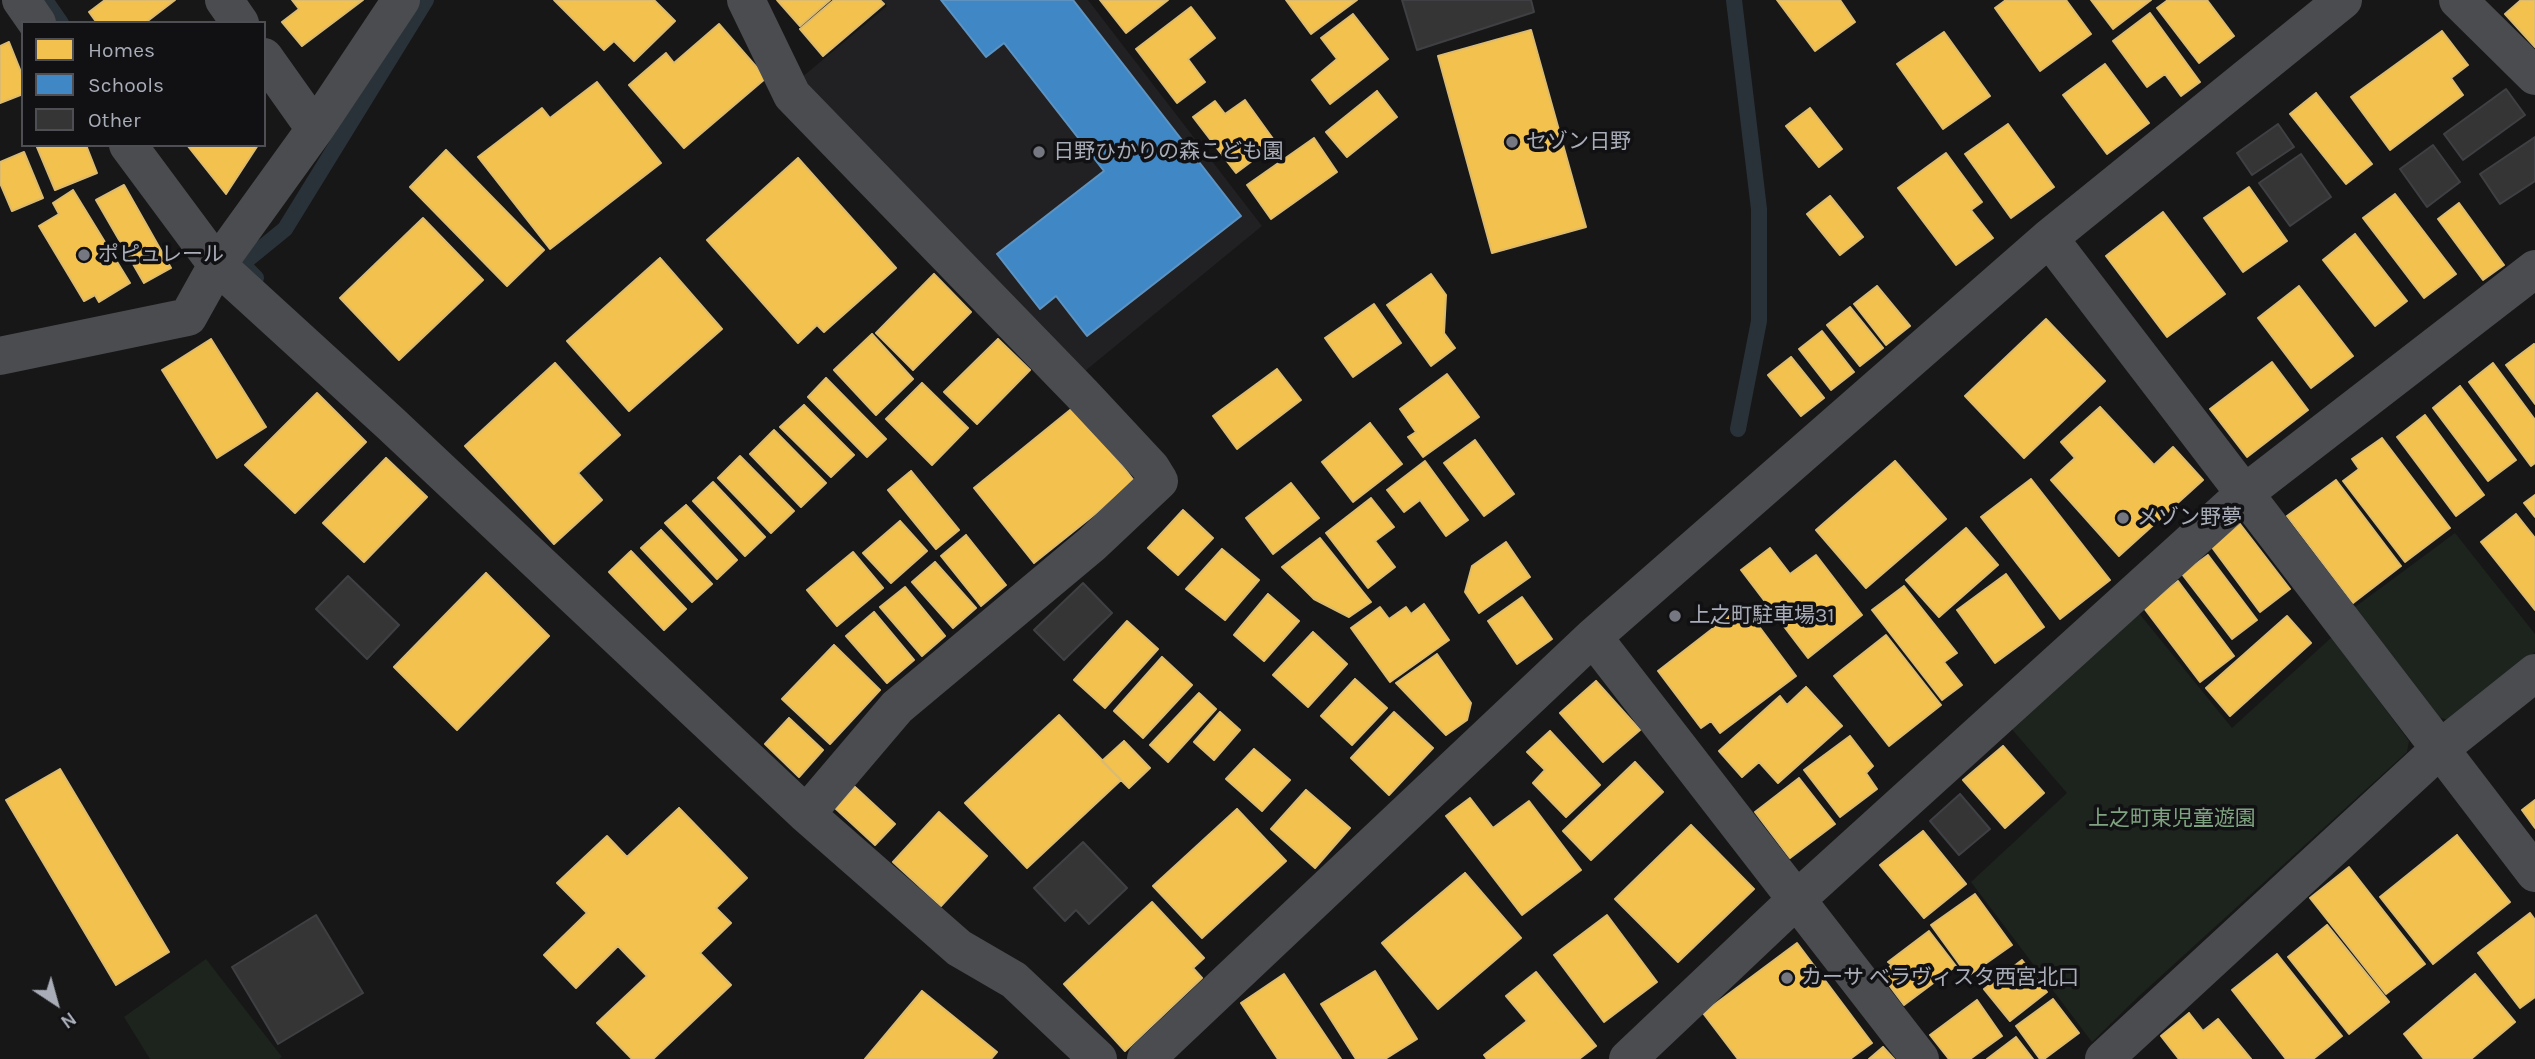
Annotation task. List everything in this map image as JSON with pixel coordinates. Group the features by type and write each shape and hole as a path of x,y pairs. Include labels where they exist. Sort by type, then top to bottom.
{"street":[{"path":"21,0 36,21"},
{"path":"223,0 239,21"},
{"path":"0,356 188,317 217,265 315,129 401,0"},
{"path":"746,0 792,95 1083,395 1151,468 1159,481 1092,544 897,707 806,814"},
{"path":"1146,1059 1593,637 2049,238 2343,0"},
{"path":"2458,0 2535,76"},
{"path":"266,60 315,129"},
{"path":"129,147 217,265 390,423 806,814 959,948 1014,980 1098,1059"},
{"path":"2049,238 2535,873"},
{"path":"1628,1059 1795,901 2245,493 2535,269"},
{"path":"1593,637 1920,1059"},
{"path":"2104,1059 2441,748 2535,673"}],"shaded area":[{"name":"日野ひかりの森こども園","path":"882,0 1088,0 1262,226 1085,371 801,78 887,6"}],"green space":[{"path":"2455,533 2535,634 2535,652 2448,720 2434,716 2351,610"},
{"name":"上之町東児童遊園","path":"2138,612 2232,728 2332,637 2409,741 2407,752 2092,1042 1971,882 2067,793 2010,727"},
{"path":"206,959 282,1057 150,1059 124,1017"}],"building: Homes":[{"path":"105,0 175,0 148,21 96,21 89,12"},
{"path":"292,0 363,0 302,46 282,22 299,9"},
{"path":"554,0 654,0 675,21 634,61 614,41 604,50"},
{"path":"777,0 830,0 800,26"},
{"path":"834,0 880,0 884,4 823,56 800,29"},
{"path":"1100,0 1168,0 1126,33"},
{"path":"1286,0 1357,0 1311,34"},
{"path":"1777,0 1840,0 1855,22 1815,51"},
{"path":"2006,0 2066,0 2091,34 2040,71 1995,8"},
{"path":"2091,0 2151,0 2113,29"},
{"path":"2168,0 2207,0 2234,36 2199,63 2157,8"},
{"path":"2521,0 2535,0 2535,47 2505,14"},
{"path":"1191,7 1215,38 1188,59 1205,82 1177,103 1136,49"},
{"path":"2150,13 2200,82 2181,96 2165,74 2147,87 2113,41"},
{"path":"1353,14 1388,59 1330,104 1312,80 1337,59 1321,38"},
{"path":"719,24 766,78 684,148 629,85 666,53 674,63"},
{"name":"セゾン日野","path":"1531,30 1586,227 1492,253 1438,56"},
{"path":"2442,31 2468,65 2451,78 2463,95 2390,150 2351,97"},
{"path":"1944,32 1990,96 1943,129 1897,64"},
{"path":"9,42 21,72 21,95 0,103 0,46"},
{"path":"2105,64 2149,123 2107,154 2063,95"},
{"path":"597,82 661,163 550,249 478,157 542,108 550,118"},
{"path":"1377,91 1397,117 1347,157 1326,132"},
{"path":"2316,93 2372,164 2346,184 2290,114"},
{"path":"1245,100 1276,143 1236,173 1193,117 1215,101 1225,114"},
{"path":"1810,108 1842,149 1819,167 1786,126"},
{"path":"2008,124 2054,187 2011,218 1965,154"},
{"path":"1314,138 1337,172 1271,219 1247,185"},
{"path":"37,147 87,147 97,173 55,190"},
{"path":"189,147 257,147 226,194"},
{"path":"446,150 544,250 507,286 410,187"},
{"path":"24,152 43,198 12,211 0,183 0,162"},
{"path":"1946,153 1982,202 1971,210 1993,238 1956,265 1898,188"},
{"path":"798,158 896,268 824,332 817,325 798,343 707,240"},
{"path":"124,185 171,268 144,283 96,200"},
{"path":"2249,187 2287,241 2243,272 2204,218"},
{"name":"ポピュレール","path":"73,190 130,283 99,302 95,295 84,301 39,226 59,214 53,203"},
{"path":"2395,194 2456,274 2424,298 2363,218"},
{"path":"1830,196 1863,237 1840,255 1807,214"},
{"path":"2459,203 2504,265 2483,280 2438,219"},
{"path":"2163,212 2225,294 2167,337 2106,256"},
{"path":"423,218 483,280 399,360 340,298"},
{"path":"2355,234 2407,301 2375,326 2323,260"},
{"path":"660,258 722,329 629,411 567,341"},
{"path":"934,274 971,312 913,370 876,333"},
{"path":"1431,274 1446,295 1444,333 1455,348 1431,366 1387,305"},
{"path":"1877,286 1910,326 1886,345 1854,304"},
{"path":"2299,286 2353,356 2311,388 2258,318"},
{"path":"1374,304 1401,343 1353,377 1325,338"},
{"path":"1850,307 1883,348 1860,366 1827,325"},
{"path":"2046,319 2105,381 2024,458 1965,396"},
{"path":"1822,331 1854,372 1831,390 1799,349"},
{"path":"872,334 913,379 876,415 834,370"},
{"path":"211,339 266,427 217,458 162,370"},
{"path":"998,339 1030,370 977,424 944,392"},
{"path":"2535,345 2535,404 2506,365"},
{"path":"1791,357 1824,398 1801,416 1768,375"},
{"path":"2272,362 2308,410 2247,457 2210,409"},
{"path":"555,363 620,435 578,473 602,500 554,544 465,446"},
{"path":"2493,363 2535,420 2535,463 2531,466 2469,382"},
{"path":"1277,369 1301,400 1237,449 1213,416"},
{"path":"1447,374 1479,417 1423,457 1408,437 1416,432 1400,409"},
{"path":"826,378 886,439 867,457 808,397"},
{"path":"922,383 968,428 932,465 886,419"},
{"path":"2460,386 2516,460 2488,481 2433,408"},
{"path":"317,393 366,442 295,513 245,465"},
{"path":"804,405 854,455 831,477 780,427"},
{"path":"1075,406 1135,482 1034,563 974,488"},
{"name":"メゾン野夢","path":"2100,407 2154,465 2173,447 2203,480 2119,556 2051,480 2075,458 2061,442"},
{"path":"2425,415 2484,495 2456,516 2397,437"},
{"path":"1370,423 1402,464 1353,502 1322,462"},
{"path":"774,430 826,483 801,507 750,454"},
{"path":"2382,438 2450,528 2405,562 2343,481 2359,469 2352,459"},
{"path":"1475,440 1514,494 1484,516 1444,463"},
{"path":"740,456 794,511 771,533 718,478"},
{"path":"386,458 427,497 364,562 323,523"},
{"path":"1425,461 1468,520 1446,536 1420,500 1404,512 1387,490"},
{"path":"1895,461 1946,519 1866,588 1816,530"},
{"path":"911,471 959,530 936,549 888,490"},
{"path":"2031,479 2110,580 2060,619 1981,517"},
{"path":"2336,480 2401,566 2353,603 2287,516"},
{"path":"713,482 765,537 745,556 693,501"},
{"path":"1291,483 1319,518 1273,554 1246,518"},
{"path":"2535,495 2535,517 2524,503"},
{"path":"1371,498 1394,527 1375,541 1395,567 1368,588 1326,533"},
{"path":"686,505 737,560 717,579 665,523"},
{"path":"1183,510 1213,538 1178,575 1148,548"},
{"path":"2516,514 2535,538 2535,610 2481,542"},
{"path":"900,521 927,551 891,583 863,553"},
{"path":"2240,524 2290,589 2260,612 2211,546"},
{"path":"1966,528 1998,565 1939,617 1906,580"},
{"path":"661,530 712,584 692,602 641,548"},
{"path":"966,535 1006,585 981,606 941,556"},
{"path":"1320,538 1371,602 1349,617 1314,599 1282,567"},
{"path":"1506,542 1530,577 1479,613 1465,592 1472,566"},
{"path":"1770,548 1790,574 1816,555 1862,615 1808,658 1741,570"},
{"path":"1222,549 1259,580 1225,620 1186,589"},
{"path":"631,551 686,609 664,630 609,572"},
{"path":"853,552 883,588 837,626 807,590"},
{"path":"2208,555 2257,620 2232,639 2182,574"},
{"path":"935,562 976,608 953,628 912,582"},
{"path":"486,573 549,636 457,730 394,667"},
{"path":"2006,574 2044,627 1995,663 1957,610"},
{"path":"2178,581 2234,656 2200,682 2144,608"},
{"path":"1904,586 1957,653 1944,662 1962,685 1942,700 1872,610"},
{"path":"905,587 945,636 922,656 880,607"},
{"path":"1268,594 1299,621 1264,661 1234,635"},
{"path":"1522,597 1552,639 1517,664 1488,621"},
{"path":"1424,604 1449,640 1390,682 1351,628 1380,607 1389,619 1406,607 1411,614"},
{"path":"1743,605 1796,676 1720,733 1711,721 1701,728 1658,671"},
{"path":"874,612 914,660 887,683 846,636"},
{"path":"2287,616 2311,643 2230,716 2206,688"},
{"path":"1127,621 1158,649 1105,708 1074,680"},
{"path":"1313,632 1347,664 1308,707 1273,675"},
{"path":"1886,635 1941,705 1889,746 1834,676"},
{"path":"834,645 880,690 830,744 782,699"},
{"path":"1437,654 1471,703 1467,720 1446,735 1396,683"},
{"path":"1162,657 1192,685 1143,738 1114,711"},
{"path":"1355,679 1387,708 1352,745 1321,716"},
{"path":"1596,681 1640,730 1603,762 1560,713"},
{"path":"1806,687 1842,726 1778,783 1759,762 1742,777 1719,751 1780,696 1787,705"},
{"path":"1199,693 1216,709 1168,762 1150,745"},
{"path":"1220,712 1240,730 1214,760 1194,742"},
{"path":"1394,712 1433,748 1389,795 1351,758"},
{"path":"1059,715 1121,780 1027,868 965,803"},
{"path":"789,718 823,750 799,777 765,744"},
{"path":"1550,731 1600,785 1566,817 1533,783 1545,770 1527,752"},
{"path":"1850,736 1873,766 1866,773 1877,789 1840,817 1804,770"},
{"path":"1124,741 1150,768 1129,788 1102,761"},
{"path":"2003,746 2044,793 2005,828 1963,780"},
{"path":"1254,749 1290,780 1262,811 1226,779"},
{"path":"1635,762 1663,792 1591,860 1563,831"},
{"path":"60,769 169,952 116,985 6,800"},
{"path":"1799,778 1835,824 1790,858 1755,812"},
{"path":"855,787 895,824 875,845 835,808"},
{"path":"1306,790 1350,828 1315,868 1271,829"},
{"path":"1470,798 1493,828 1529,801 1581,870 1522,915 1446,816"},
{"path":"2535,800 2535,828 2522,810"},
{"path":"679,808 747,878 716,908 731,923 700,953 731,985 653,1059 632,1059 597,1023 647,976 618,946 576,988 544,955 587,913 557,883 607,836 627,857"},
{"path":"1237,809 1286,861 1202,938 1153,886"},
{"path":"939,812 987,856 941,906 893,862"},
{"path":"1691,825 1754,889 1678,962 1615,899"},
{"path":"1923,831 1966,884 1924,918 1880,865"},
{"path":"2457,835 2510,902 2433,964 2380,897"},
{"path":"2349,867 2425,964 2386,994 2310,898"},
{"path":"1465,873 1521,938 1438,1009 1382,943"},
{"path":"1975,894 2012,945 1968,976 1931,925"},
{"path":"1152,902 1204,958 1193,968 1202,978 1125,1051 1064,984"},
{"path":"2530,913 2535,920 2535,997 2520,1008 2478,953"},
{"path":"1607,915 1657,982 1604,1022 1554,955"},
{"path":"2327,925 2389,1002 2349,1034 2288,957"},
{"path":"1929,931 1956,966 1904,1005 1880,973 1892,965 1888,962"},
{"name":"カーサ ベラヴィスタ西宮北口","path":"1797,943 1872,1043 1850,1059 1738,1059 1703,1013"},
{"path":"2277,954 2342,1036 2313,1059 2286,1059 2232,990"},
{"path":"2022,960 2047,992 2010,1021 1984,989"},
{"path":"1375,971 1417,1039 1385,1059 1356,1059 1321,1004"},
{"path":"1536,972 1596,1046 1579,1059 1487,1059 1484,1055 1527,1021 1506,996"},
{"path":"1284,974 1341,1059 1278,1059 1241,1003"},
{"path":"2475,974 2515,1022 2471,1059 2424,1059 2404,1034"},
{"path":"922,991 997,1052 991,1059 865,1059"},
{"path":"2053,999 2079,1033 2044,1059 2040,1059 2016,1026"},
{"path":"1977,1000 2002,1036 1970,1059 1949,1059 1930,1035"},
{"path":"2189,1013 2203,1031 2218,1019 2251,1059 2179,1059 2161,1036"},
{"path":"2016,1037 2033,1059 1987,1059"},
{"path":"1883,1047 1894,1059 1869,1059"}],"building: Schools":[{"path":"941,0 1073,0 1241,216 1087,336 1056,296 1040,309 997,254 1104,171 1004,43 986,57"}],"building: Other":[{"path":"1402,0 1531,0 1534,12 1417,50"},
{"path":"2506,89 2525,115 2463,160 2444,134"},
{"path":"2278,124 2294,147 2252,175 2237,153"},
{"path":"2535,137 2535,181 2500,204 2480,174"},
{"path":"2433,145 2460,182 2427,207 2400,169"},
{"path":"2301,154 2331,197 2290,226 2259,183"},
{"path":"348,576 399,625 367,659 316,609"},
{"path":"1083,583 1112,613 1064,660 1034,630"},
{"path":"1960,794 1990,829 1959,855 1930,821"},
{"path":"1083,842 1127,888 1089,924 1076,910 1065,921 1034,888"},
{"path":"316,915 363,993 278,1044 232,967"}],"waterway":[{"path":"45,0 60,21"},
{"path":"256,278 242,264 285,229 426,0"},
{"path":"1734,0 1759,209 1759,321 1738,429"}],"place":[{"name":"セゾン日野","path":"1512,142"},
{"name":"日野ひかりの森こども園","path":"1039,152"},
{"name":"ポピュレール","path":"84,255"},
{"name":"メゾン野夢","path":"2123,518"},
{"name":"上之町駐車場31","path":"1675,616"},
{"name":"カーサ ベラヴィスタ西宮北口","path":"1787,978"}]}
